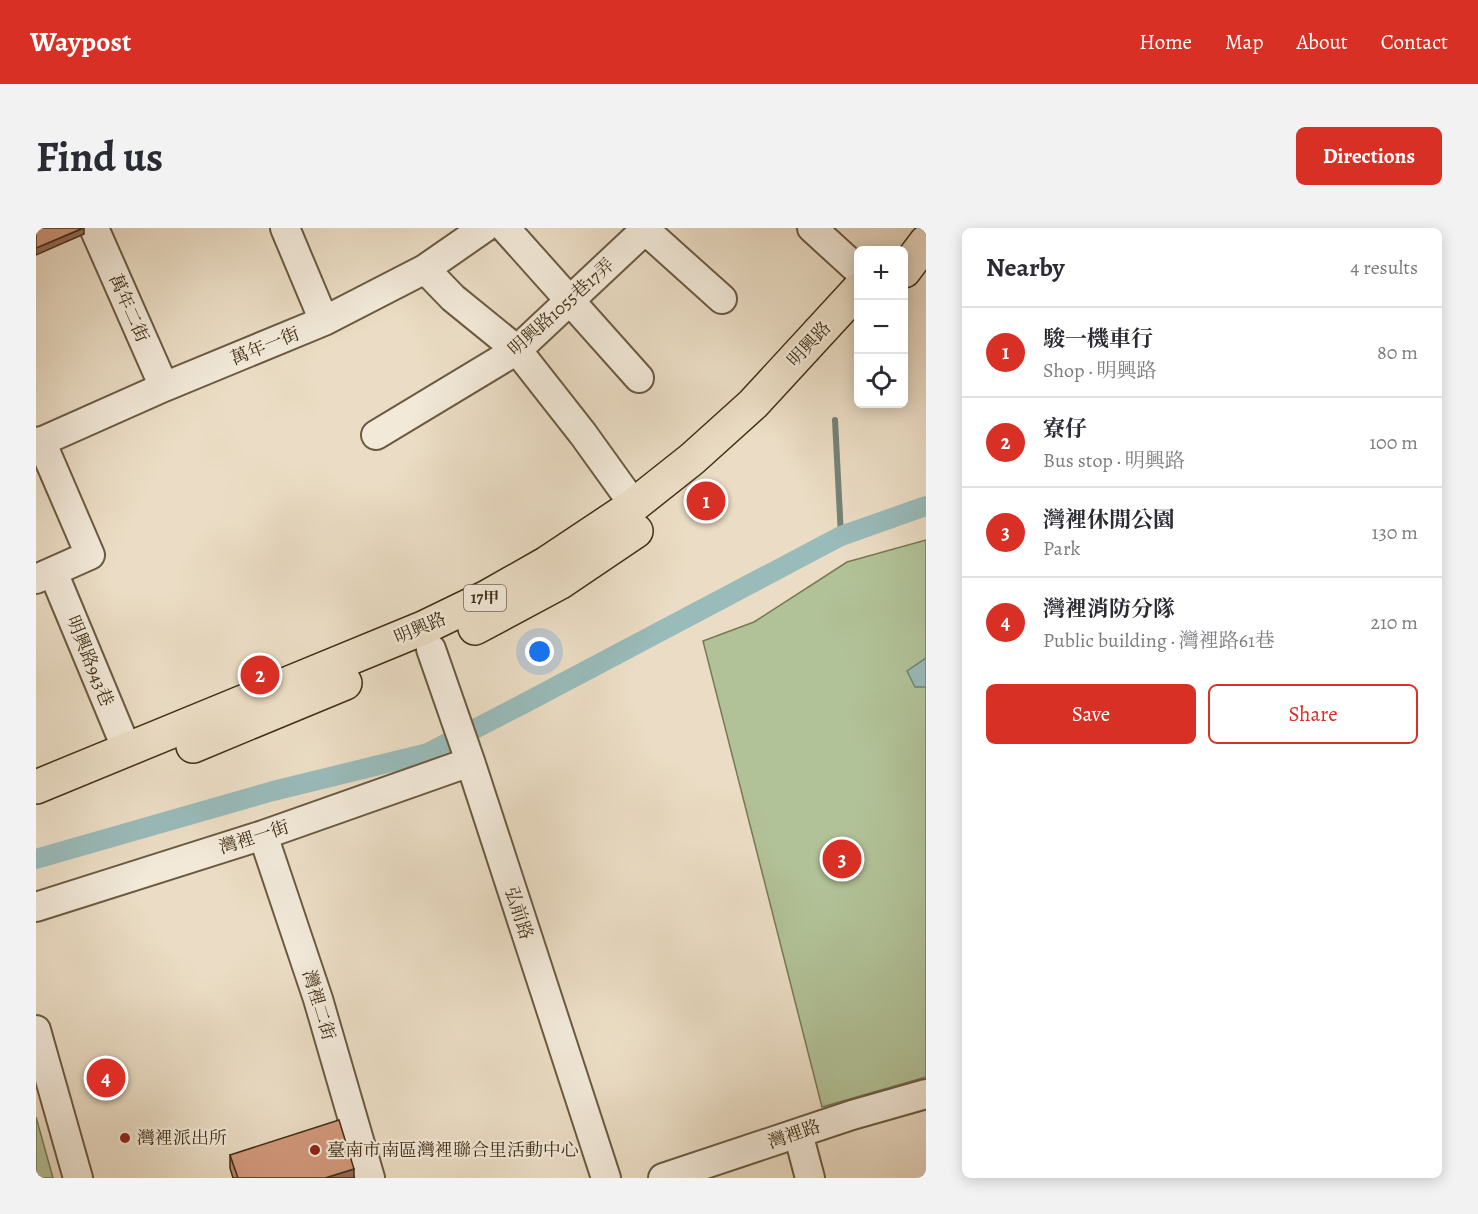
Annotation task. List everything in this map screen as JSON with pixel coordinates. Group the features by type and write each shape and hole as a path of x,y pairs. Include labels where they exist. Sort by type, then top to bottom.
{"main road":[{"path":"894,246 908,228"},
{"path":"908,265 926,242"},
{"name":"明興路","path":"36,787 453,614 547,562 634,505 692,459 753,404 854,294"},
{"name":"明興路","path":"36,811 431,649 559,583 650,522 766,423 854,327"}],"street":[{"name":"萬年二街","path":"94,228 164,387"},
{"path":"285,228 324,321"},
{"name":"萬年一街","path":"38,442 324,321 425,269 484,228"},
{"path":"505,228 639,378"},
{"path":"812,228 854,266"},
{"path":"645,229 722,299"},
{"name":"明興路1055巷17弄","path":"376,435 517,350 645,229"},
{"path":"425,269 453,298 517,350 583,434 634,505"},
{"path":"38,442 90,555 45,575"},
{"name":"明興路943巷","path":"45,575 127,750"},
{"name":"弘前路","path":"431,649 470,761 606,1178"},
{"name":"灣裡一街","path":"36,907 263,834 470,761"},
{"name":"灣裡二街","path":"263,834 318,999 370,1178"},
{"path":"36,1030 78,1178"},
{"name":"灣裡路","path":"663,1178 852,1115 926,1095"},
{"path":"798,1133 810,1178"}],"green space":[{"path":"926,540 926,1077 822,1107 703,641 754,622 847,562"},
{"path":"36,1117 53,1178 36,1178"}],"water":[{"path":"926,658 926,687 915,687 907,671"}],"building":[{"path":"36,228 83,228 36,248"},
{"name":"臺南市南區灣裡聯合里活動中心","path":"339,1120 354,1169 325,1178 238,1178 230,1155"}],"waterway":[{"path":"835,420 841,536"},
{"path":"36,859 273,791 428,753 841,536 926,506"}],"place":[{"name":"駿一機車行","path":"706,501"},
{"name":"寮仔","path":"260,675"},
{"name":"灣裡休閒公園","path":"842,859"},
{"name":"灣裡消防分隊","path":"106,1078"},
{"name":"灣裡派出所","path":"125,1138"},
{"name":"臺南市南區灣裡聯合里活動中心","path":"315,1150"}]}
